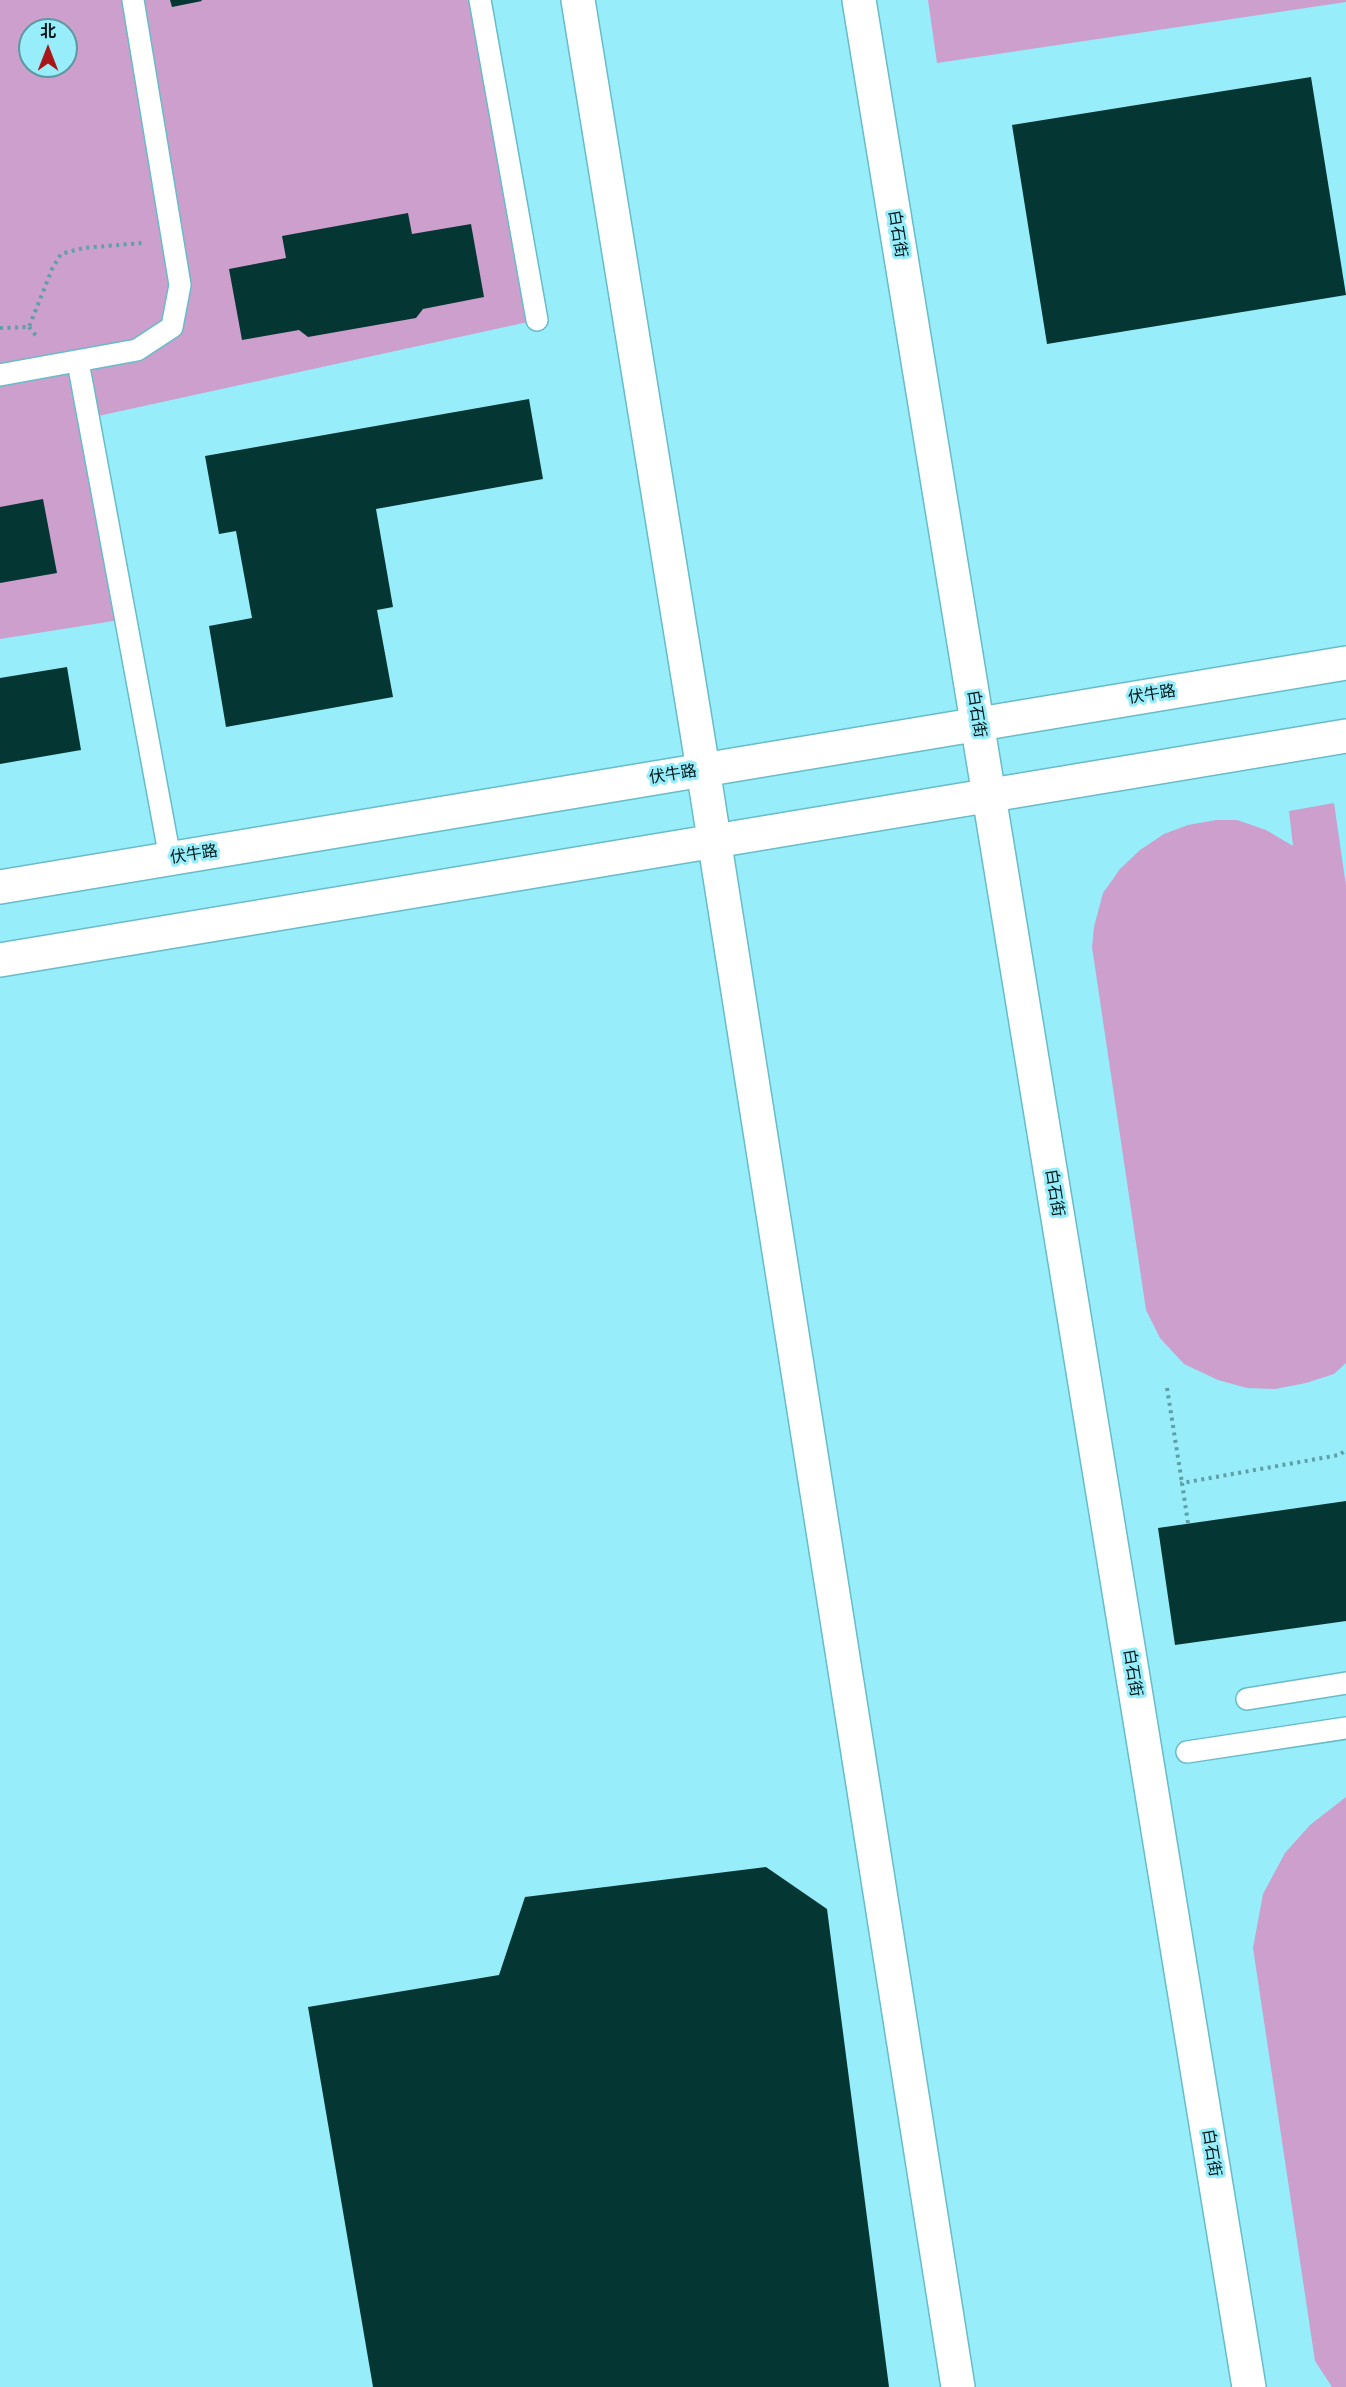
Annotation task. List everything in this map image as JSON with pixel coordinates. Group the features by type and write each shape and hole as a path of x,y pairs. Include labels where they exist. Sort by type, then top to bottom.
{"street":[{"path":"578,0 703,770 958,2387"},
{"name":"白石街","path":"859,0 1249,2387"},
{"name":"伏牛路","path":"0,886 1346,663"},
{"path":"0,960 1346,736"}],"lane":[{"path":"0,375 137,350 172,327 180,285 133,0"},
{"path":"480,0 537,320"},
{"path":"78,362 170,858"},
{"path":"1247,1699 1346,1683"},
{"path":"1187,1752 1346,1728"}],"path":[{"path":"0,328 29,327 52,270 61,254 83,248 173,241"},
{"path":"1167,1388 1188,1523"},
{"path":"1182,1483 1339,1455 1346,1450"}],"shaded area":[{"path":"0,0 480,0 537,320 89,418 126,619 0,639"},
{"path":"928,0 1346,0 1346,2 937,63"},
{"path":"1334,803 1346,886 1346,1363 1334,1374 1306,1383 1275,1389 1247,1388 1218,1380 1184,1364 1160,1338 1146,1310 1092,947 1094,927 1103,893 1120,869 1140,850 1164,834 1188,825 1216,820 1237,820 1266,830 1293,846 1289,811"},
{"path":"1346,1797 1346,2387 1332,2387 1315,2361 1253,1948 1263,1894 1285,1853 1310,1825"}],"building":[{"path":"170,0 201,0 202,1 172,7"},
{"path":"1311,77 1346,295 1047,344 1012,125"},
{"path":"408,213 412,234 471,224 484,297 423,309 416,318 308,337 299,330 242,340 229,269 286,258 282,236"},
{"path":"529,399 543,479 376,509 393,607 377,610 393,697 226,727 209,626 252,618 236,531 219,534 205,456"},
{"path":"43,499 57,573 0,583 0,507"},
{"path":"67,667 81,750 0,764 0,678"},
{"path":"1346,1501 1346,1621 1175,1645 1158,1528"},
{"path":"766,1867 827,1909 889,2387 373,2387 308,2007 499,1975 525,1897"}]}
